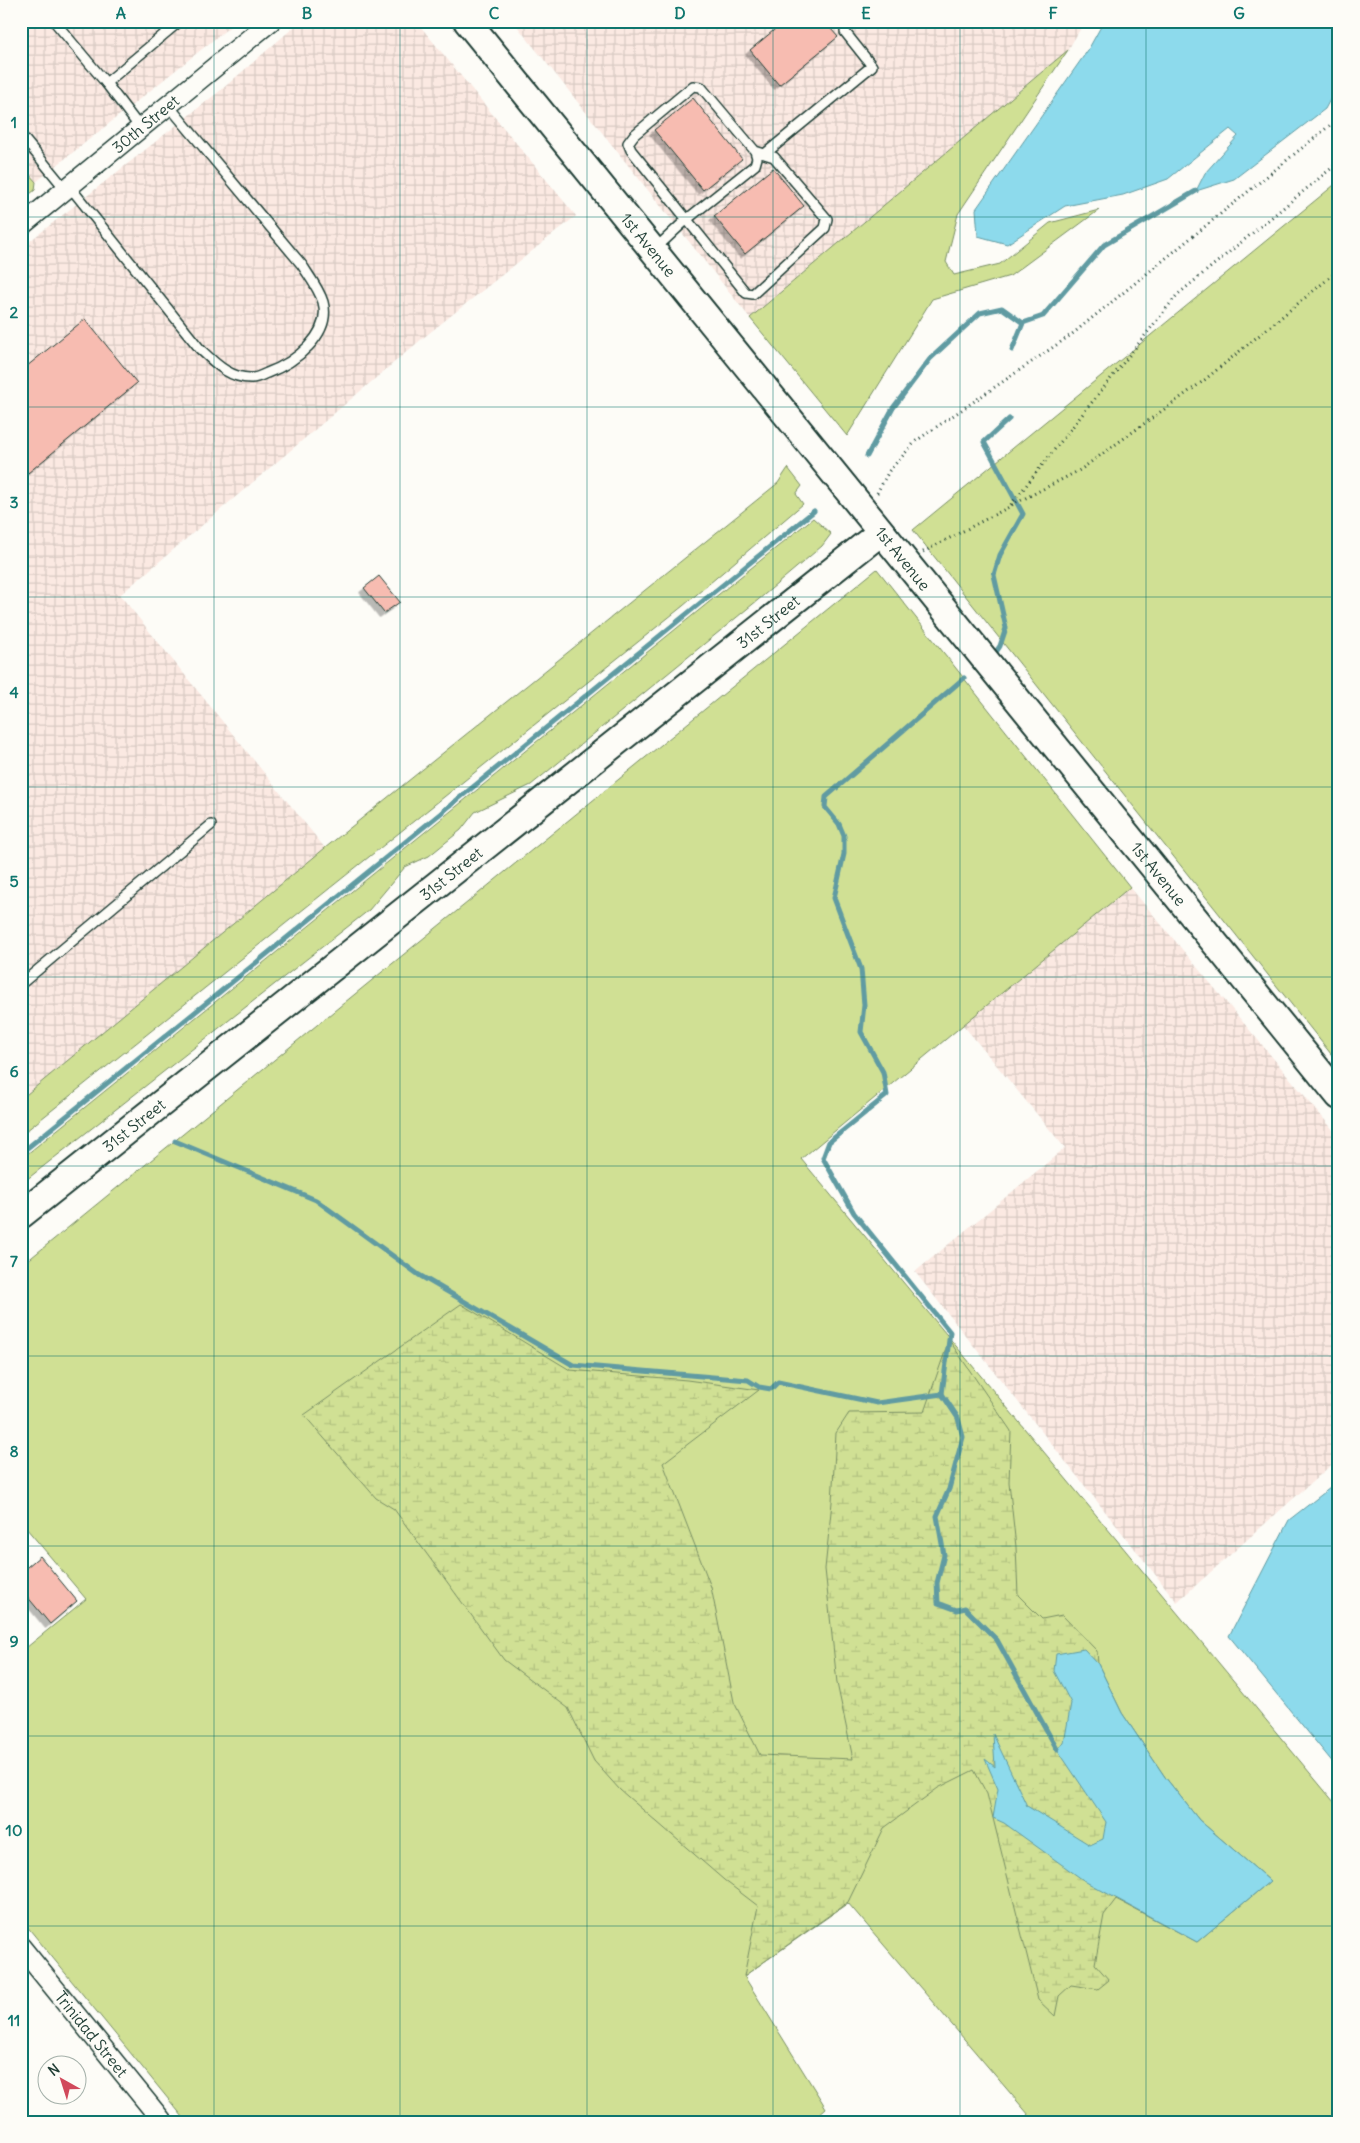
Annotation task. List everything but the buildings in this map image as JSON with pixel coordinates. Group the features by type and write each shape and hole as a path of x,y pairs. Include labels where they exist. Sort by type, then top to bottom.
{"main road":[{"name":"1st Avenue","path":"467,21 1339,1096"},
{"name":"31st Street","path":"21,1215 881,532"}],"street":[{"name":"30th Street","path":"21,226 271,21"},
{"name":"Trinidad Street","path":"21,1947 163,2122"}],"lane":[{"path":"54,21 106,83 141,129"},
{"path":"106,83 180,21"},
{"path":"766,154 872,66 844,32"},
{"path":"653,251 686,220 755,165 757,158 755,151 702,87 693,86 630,139 628,143 631,150 686,220 746,293 752,294 825,228 827,219 788,170 774,157 755,151"},
{"path":"21,135 200,349 226,372 252,378 276,370 297,357 312,343 324,322 323,302 314,283 302,265 169,106"},
{"path":"21,984 211,824"}],"path":[{"path":"865,513 889,471 916,441 1071,335 1339,118"},
{"path":"1010,507 1178,295 1339,162"},
{"path":"904,561 1080,470 1202,382 1339,270"}],"shaded area":[{"path":"21,21 237,21 36,182 21,165"},
{"path":"301,21 416,21 576,216 423,338 120,595 325,848 21,1099 21,248 221,90"},
{"path":"513,21 1085,21 1068,50 750,318"},
{"path":"1130,887 1339,1137 1339,1458 1177,1602 915,1272 1065,1148 963,1025"}],"green space":[{"path":"1068,50 958,214 946,262 954,275 1000,264 1050,223 1099,210 1010,276 932,299 847,436 750,318"},
{"path":"21,165 36,182 35,190 26,197 21,191"},
{"path":"1339,181 1339,1064 913,530"},
{"path":"788,468 802,486 796,494 803,504 683,606 21,1135 21,1099 325,848 778,483"},
{"path":"813,518 831,534 822,546 758,600 531,785 475,812 461,830 429,856 405,867 369,910 21,1184 21,1159"},
{"path":"877,569 1130,887 801,1159 1339,1808 1339,2122 1021,2122 1029,2115 848,1903 744,1976 826,2108 810,2122 187,2122 21,1919 21,1652 86,1599 21,1522 21,1266"},
{"path":"461,1304 570,1370 687,1380 759,1390 663,1463 711,1587 734,1702 760,1755 853,1759 837,1683 825,1569 832,1502 836,1433 849,1413 924,1412 949,1340 1011,1431 1009,1482 1016,1547 1018,1595 1042,1619 1062,1615 1097,1651 1098,1664 1122,1713 1165,1777 1199,1820 1270,1881 1197,1942 1116,1899 1104,1915 1095,1964 1109,1980 1098,1989 1071,1985 1059,1996 1055,2016 1038,2000 987,1794 974,1770 938,1788 884,1828 848,1902 744,1976 758,1906 724,1880 620,1790 594,1761 568,1708 504,1660 394,1509 376,1498 304,1415"}],"water":[{"path":"1104,21 1339,21 1339,83 1325,109 1234,179 1196,191 1205,173 1238,136 1230,129 1168,179 1123,195 1065,206 1007,244 978,236 976,209 1088,50"},
{"path":"1339,1481 1339,1770 1229,1636 1289,1520"},
{"path":"1084,1649 1098,1664 1122,1713 1165,1777 1199,1820 1270,1881 1197,1942 1086,1882 1004,1823 993,1818 998,1789 985,1759 995,1767 993,1734 1027,1806 1090,1845 1103,1839 1106,1822 1057,1749 1064,1743 1071,1703 1054,1671 1056,1654"}],"waterway":[{"path":"867,456 893,408 930,359 980,313 1002,308 1023,323 1043,316 1104,245 1196,191"},
{"path":"1012,350 1023,323"},
{"path":"996,652 1006,628 994,575 1000,555 1023,514 984,442 1009,419"},
{"path":"21,1153 814,511"},
{"path":"175,1141 316,1200 419,1275 573,1365 748,1380 759,1387 771,1389 778,1382 877,1403 942,1394 950,1332 854,1213 823,1158 829,1142 887,1095 883,1072 861,1032 864,1005 861,969 834,898 844,854 844,836 839,824 825,807 826,797 964,678"},
{"path":"942,1394 958,1418 963,1437 949,1489 937,1516 944,1555 937,1583 938,1603 957,1610 965,1608 997,1640 1057,1749"}]}
